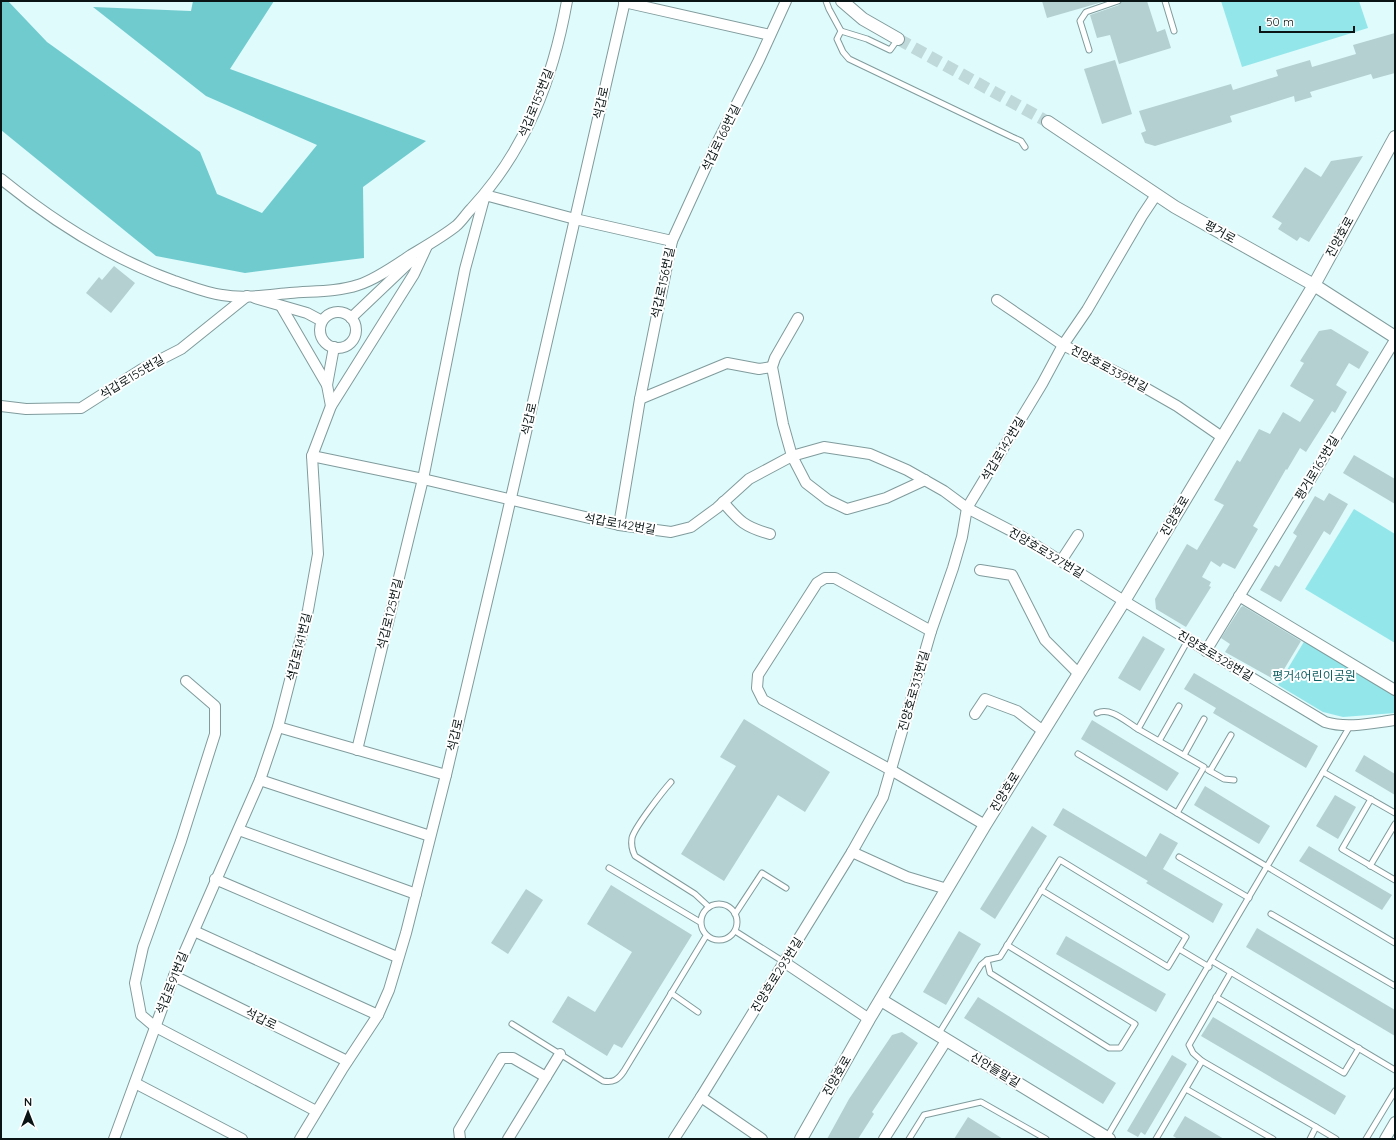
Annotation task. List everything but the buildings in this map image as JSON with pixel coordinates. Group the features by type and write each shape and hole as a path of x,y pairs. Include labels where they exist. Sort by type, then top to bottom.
{"street":[{"name":"석갑로155번길","path":"1,180 70,231 146,271 222,295 247,296 335,290 360,285 427,246 456,225 485,195 515,153 536,108 554,59 567,1"},
{"name":"석갑로168번길","path":"672,241 715,147 760,60 786,1"},
{"path":"842,1 863,19 898,39"},
{"path":"624,2 770,35"},
{"name":"석갑로","path":"300,1139 347,1061 378,1015 389,990 397,957 416,894 446,775 624,2"},
{"name":"평거로","path":"1048,122 1156,195 1314,285 1395,339"},
{"name":"진양호로","path":"801,1139 869,1019 985,825 1124,601 1314,285 1395,137"},
{"name":"석갑로155번길","path":"423,479 465,269 485,195"},
{"path":"485,195 575,219"},
{"name":"진양호로339번길","path":"1156,195 1142,216 1087,310 1063,345 1170,402 1222,437"},
{"name":"석갑로156번길","path":"575,219 672,241 640,399 619,525"},
{"name":"석갑로155번길","path":"331,406 414,274 427,246"},
{"path":"351,318 427,246"},
{"name":"석갑로155번길","path":"1,406 26,409 82,408 142,369 181,349 247,296"},
{"path":"247,296 307,313 322,321"},
{"path":"997,300 1063,345"},
{"path":"281,306 327,385 331,406"},
{"path":"338,312 351,318 355,328 353,339 345,346 334,347 324,342 320,326 322,321 329,314 338,312"},
{"path":"798,318 775,358 772,367 783,424 792,456 806,483 828,500 847,509 886,498 924,480"},
{"name":"평거로163번길","path":"1206,651 1395,339"},
{"name":"석갑로142번길","path":"510,499 619,525 671,532 691,527 749,479 792,456 824,448 870,454 907,470 967,508 1042,384 1063,345"},
{"path":"327,385 334,347"},
{"path":"640,399 727,363 759,369 772,367"},
{"name":"석갑로141번길","path":"239,830 260,780 278,726 308,610 318,554 312,456 331,406"},
{"path":"312,456 510,499"},
{"name":"석갑로125번길","path":"357,750 423,479"},
{"path":"723,502 736,517 751,529 770,534"},
{"name":"진양호로327번길","path":"967,508 1021,536 1124,601"},
{"name":"진양호로313번길","path":"852,852 883,797 931,631 953,568 962,536 967,508"},
{"path":"1061,561 1078,535"},
{"path":"980,570 1012,575 1045,640 1078,673"},
{"path":"931,631 835,578 825,578 817,583 758,675 757,688 763,700 891,770 985,825"},
{"path":"1239,596 1395,690"},
{"name":"진양호로328번길","path":"1124,601 1325,722 1337,726 1350,726 1395,720"},
{"path":"186,681 215,706 215,734 181,841 143,947 135,983 141,1015 154,1026 316,1111"},
{"path":"975,714 986,699 1017,711 1042,731"},
{"path":"278,726 446,775"},
{"path":"260,780 430,836"},
{"path":"239,830 416,894"},
{"name":"석갑로91번길","path":"116,1139 154,1026 215,879 239,830"},
{"path":"852,852 907,876 947,889"},
{"name":"진양호로293번길","path":"674,1139 852,852"},
{"path":"215,879 397,957"},
{"path":"194,932 378,1015"},
{"path":"784,962 869,1019"},
{"name":"석갑로","path":"174,976 347,1061"},
{"name":"신안들말길","path":"881,1000 1107,1139"},
{"path":"884,1139 942,1038"},
{"path":"508,1139 560,1054"},
{"path":"460,1139 459,1130 502,1058 513,1058 546,1077"},
{"path":"135,1083 242,1139"},
{"path":"701,1097 762,1139"},
{"path":"1385,1139 1395,1122"}],"lane":[{"path":"826,1 829,10 841,31 867,39 890,50 898,39"},
{"path":"1089,50 1080,20 1086,12 1118,1"},
{"path":"1165,1 1174,30"},
{"path":"841,31 837,39 842,52 849,59 1012,137 1020,141 1025,147"},
{"path":"1138,729 1188,640"},
{"path":"1159,741 1179,706"},
{"path":"1097,713 1103,710 1109,711 1224,779 1234,780"},
{"path":"1184,755 1204,719"},
{"path":"1107,1139 1350,726"},
{"path":"1210,771 1231,735"},
{"path":"1078,754 1395,943"},
{"path":"1177,813 1204,767"},
{"path":"1323,772 1395,813"},
{"path":"671,782 658,796 632,836 632,847 635,856 642,862 695,894 709,907"},
{"path":"1371,799 1342,849 1395,880"},
{"path":"1370,866 1395,824"},
{"path":"1179,857 1249,898"},
{"path":"942,1038 981,965 987,960 1000,957 1041,890 1060,860 1186,937 1168,968 1041,890"},
{"path":"609,868 700,922"},
{"path":"735,914 762,873 786,888"},
{"path":"714,904 726,906 735,914 737,919 735,931 731,936 720,941 706,936 701,928 701,916 714,904"},
{"path":"1271,914 1395,986"},
{"path":"735,931 784,962"},
{"path":"512,1024 603,1081 614,1081 620,1078 706,936"},
{"path":"987,960 990,973 1109,1048 1120,1048 1135,1024 1007,945"},
{"path":"1179,949 1209,967"},
{"path":"1212,961 1395,1070"},
{"path":"1232,972 1216,997 1190,1045 1193,1053 1202,1061 1336,1139"},
{"path":"671,993 698,1012"},
{"path":"1216,997 1344,1073 1359,1048"},
{"path":"1156,1139 1202,1061"},
{"path":"1186,1089 1273,1139"},
{"path":"1366,1139 1395,1091"},
{"path":"909,1139 924,1115 981,1102 1046,1139"},
{"path":"1310,1139 1316,1127"}],"green space":[{"path":"1221,1 1359,1 1368,28 1242,67"},
{"path":"1354,509 1395,534 1395,643 1305,589"},
{"name":"평거4어린이공원","path":"1305,640 1395,695 1395,713 1343,717 1323,712 1278,685"}],"shaded area":[{"path":"1,1 8,1 47,42 200,152 217,194 262,213 317,145 206,96 93,7 191,11 193,1 274,1 230,69 426,141 363,187 364,258 245,273 156,256 1,130"}],"tunnel":[{"path":"898,39 1048,122"}]}
